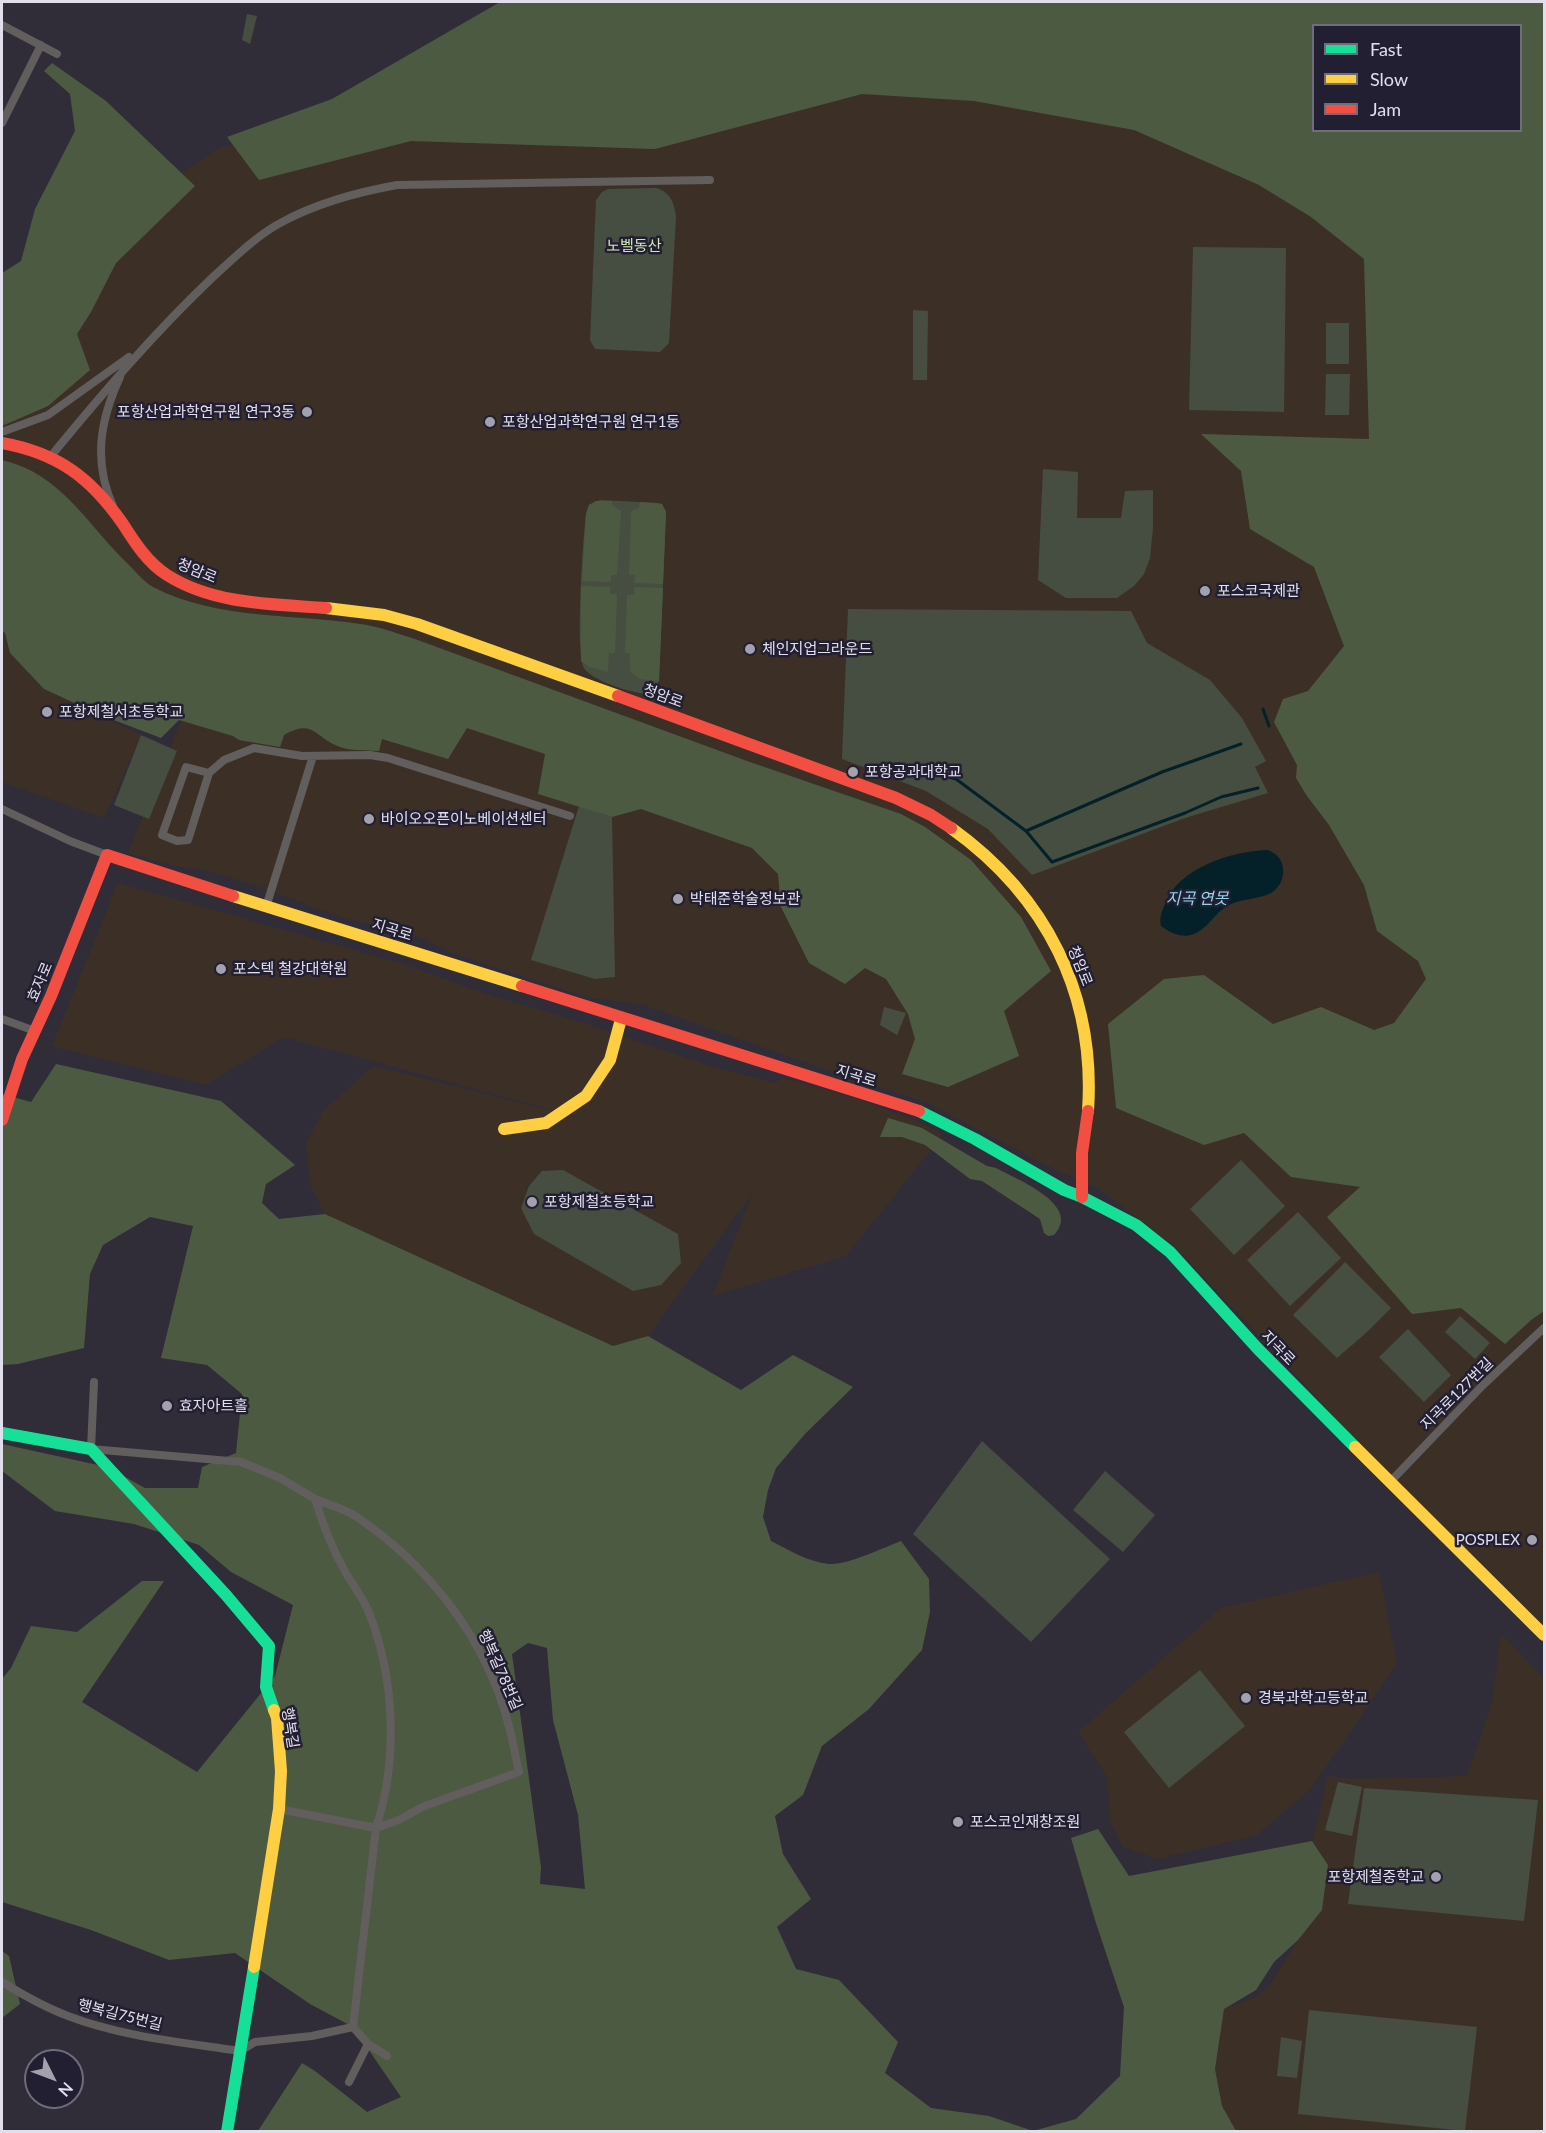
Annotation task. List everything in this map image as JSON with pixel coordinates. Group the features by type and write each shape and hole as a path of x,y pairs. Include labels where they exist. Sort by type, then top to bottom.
{"street":[{"path":"2,25 57,54"},
{"path":"2,123 41,45"},
{"path":"51,456 124,368 190,298 266,233 291,217 349,195 397,185 710,180"},
{"path":"2,432 48,415 112,368 140,351"},
{"path":"124,368 105,417 100,458 106,489 124,528"},
{"name":"청암로","path":"2,442 24,446 51,456 78,474 99,492 138,548 164,573 182,584 202,592 232,598 344,609 405,620 623,697 892,797 940,820 981,852 1018,889 1050,936 1072,983 1083,1028 1088,1084 1088,1109 1082,1157 1082,1197"},
{"path":"209,773 186,767 162,835 177,842 188,840 209,773 224,760 254,748 274,753 313,756 370,755 388,758 570,816"},
{"path":"266,907 313,756"},
{"name":"지곡로","path":"2,810 107,855 921,1112 975,1138 1064,1190 1136,1226 1170,1252 1257,1349 1545,1635"},
{"name":"효자로","path":"2,1120 22,1059 79,927 107,855"},
{"path":"2,1019 35,1031"},
{"path":"504,1129 546,1123 586,1096 610,1060 621,1019"},
{"name":"지곡로127번길","path":"1390,1481 1482,1386 1545,1328"},
{"path":"2,1433 91,1449 94,1382"},
{"name":"행복길78번길","path":"91,1449 241,1462 280,1478 315,1499 355,1516 410,1559 445,1597 477,1647 494,1683 508,1722 519,1772 422,1808 399,1820 376,1828"},
{"name":"행복길","path":"91,1449 226,1595 269,1646 266,1687 277,1718 281,1771 279,1809 227,2132"},
{"path":"315,1499 327,1538 370,1613 388,1689 392,1739 386,1799 376,1828 353,2027 368,2044 387,2056"},
{"path":"279,1809 376,1828"},
{"name":"행복길75번길","path":"2,1982 34,2001 68,2016 119,2032 240,2051"},
{"path":"240,2051 255,2042 312,2036 353,2027"},
{"path":"349,2082 368,2044"}],"shaded area":[{"name":"포항공과대학교","path":"918,2 1315,132 1544,458 1544,1644 1496,1585 1401,1493 1309,1389 1174,1246 1098,1188 1050,1167 926,1102 850,1078 641,1004 585,997 450,952 422,938 313,908 238,880 128,853 193,691 2,570 2,425 52,259 219,148"},
{"name":"포항제철서초등학교","path":"2,631 5,633 10,653 44,689 141,735 104,818 2,782"},
{"path":"118,883 403,964 489,995 581,1022 713,1067 774,1083 783,1078 858,1099 924,1124 943,1135 846,1256 713,1296 752,1194 648,1336 613,1346 325,1214 311,1187 306,1143 323,1111 373,1066 589,1120 284,1037 206,1085 52,1046"},
{"name":"경북과학고등학교","path":"1379,1572 1397,1664 1310,1790 1257,1835 1157,1859 1123,1847 1111,1823 1107,1777 1078,1732 1221,1608"},
{"name":"포항제철중학교","path":"1501,1634 1544,1679 1544,2131 1236,2131 1222,2106 1215,2069 1224,2009 1257,1997 1269,1986 1298,1940 1322,1910 1328,1865 1313,1841 1328,1776 1352,1779 1467,1776 1492,1704"}],"green space":[{"path":"500,2 1544,2 1544,1311 1505,1344 1461,1308 1412,1314 1327,1217 1360,1187 1291,1177 1244,1133 1204,1145 1116,1108 1108,1024 1164,979 1204,975 1273,1024 1321,1007 1374,1030 1394,1023 1426,979 1418,961 1377,931 1364,885 1329,825 1296,778 1297,765 1274,722 1283,699 1308,691 1344,646 1314,567 1250,529 1241,471 1201,434 1369,439 1364,259 1311,217 1259,185 1134,130 974,101 862,94 655,149 411,141 259,180 227,137 332,99"},
{"path":"247,14 257,16 250,44 242,40"},
{"path":"52,63 106,101 195,186 116,263 77,334 90,370 48,406 2,426 2,273 21,261 35,209 75,131 70,94 44,71"},
{"name":"노벨동산","path":"656,188 665,192 670,198 676,216 669,343 660,352 595,349 590,340 596,200 602,192 608,189"},
{"path":"1193,247 1286,248 1284,412 1189,410"},
{"path":"913,310 928,311 927,380 913,380"},
{"path":"1326,323 1349,323 1349,364 1326,364"},
{"path":"1326,374 1350,374 1349,415 1325,415"},
{"path":"2,460 41,476 72,503 143,580 178,598 231,611 340,621 391,631 747,761 901,814 925,827 971,860 1021,917 1051,971 1004,1011 1019,1056 948,1087 902,1074 915,1039 908,1014 886,979 865,968 845,984 809,963 781,907 778,874 752,848 641,809 612,817 538,794 545,754 467,728 448,759 382,739 379,751 344,748 331,743 314,731 302,728 284,735 280,747 239,740 233,736 179,720 161,738 98,714 44,689 10,653 5,633 2,631"},
{"path":"1043,469 1078,472 1077,518 1121,518 1125,491 1153,490 1150,558 1144,574 1134,586 1117,598 1066,598 1038,580"},
{"path":"600,500 658,503 662,504 666,512 659,681 655,689 647,694 603,682 588,673 581,658 580,594 586,514 589,505"},
{"path":"596,501 612,501 612,505 621,511 617,575 611,575 611,582 582,581 586,514 589,505"},
{"path":"640,502 662,504 666,512 663,584 634,583 635,575 629,575 631,511 639,508"},
{"path":"581,586 610,587 610,594 617,594 615,653 609,653 608,672 590,667 581,661"},
{"path":"634,587 663,588 659,681 640,679 630,671 630,653 625,653 627,595 634,595"},
{"path":"848,609 1131,611 1147,643 1210,680 1242,718 1266,761 1255,767 1268,793 1185,818 1032,875 988,829 926,791 842,759"},
{"path":"141,735 177,751 149,819 114,805"},
{"path":"579,806 612,817 615,977 595,979 531,960"},
{"path":"884,1007 906,1013 897,1035 880,1025"},
{"path":"56,1064 221,1101 295,1165 266,1184 262,1203 279,1219 325,1214 613,1346 648,1336 741,1390 793,1355 853,1387 805,1434 776,1468 768,1490 763,1517 771,1541 806,1558 821,1563 837,1564 901,1541 929,1579 930,1612 922,1650 869,1709 822,1746 803,1795 775,1816 783,1854 811,1899 777,1927 796,1969 839,1980 898,2042 885,2073 931,2108 989,2116 1033,2131 258,2131 302,2063 367,2112 401,2097 353,2027 310,2004 235,1953 169,1960 91,1930 2,1902 2,1679 11,1668 31,1626 77,1632 142,1581 164,1581 82,1702 197,1772 275,1676 293,1605 231,1572 199,1545 134,1524 55,1511 2,1471 2,1444 107,1467 145,1488 198,1488 202,1467 236,1453 242,1394 207,1365 161,1358 193,1226 150,1217 103,1245 90,1274 84,1348 18,1364 2,1365 2,1094 31,1102","holes":["528,1643 547,1648 553,1720 578,1815 585,1889 540,1884 541,1867 512,1654"]},
{"path":"888,1118 922,1128 987,1166 996,1168 1043,1194 1060,1213 1061,1224 1054,1235 1048,1236 1044,1233 1040,1219 982,1181 970,1179 925,1145 902,1137 880,1137"},
{"path":"1241,1160 1285,1206 1234,1255 1190,1209"},
{"path":"563,1170 678,1234 681,1263 661,1285 633,1291 534,1234 521,1208 529,1186 542,1171"},
{"path":"1298,1212 1341,1258 1290,1306 1247,1260"},
{"path":"1345,1262 1391,1308 1337,1358 1293,1315"},
{"path":"1460,1316 1490,1343 1475,1359 1445,1332"},
{"path":"1408,1329 1451,1375 1424,1402 1379,1357"},
{"path":"982,1441 1110,1559 1031,1642 913,1534"},
{"path":"1105,1471 1155,1515 1123,1552 1073,1510"},
{"path":"1200,1670 1245,1726 1169,1788 1124,1732"},
{"path":"1338,1782 1362,1787 1352,1836 1325,1830"},
{"path":"1364,1788 1538,1800 1524,1921 1348,1904"},
{"path":"1098,1829 1129,1876 1312,1841 1328,1865 1322,1910 1298,1940 1274,1962 1256,1990 1224,2009 1215,2069 1222,2106 1236,2131 1033,2131 1076,2119 1120,2076 1124,2007 1071,1838"},
{"path":"2,1951 9,1956 20,2004 2,2018"},
{"path":"1309,2010 1477,2027 1465,2131 1298,2114"},
{"path":"1281,2037 1302,2041 1297,2078 1277,2076"}],"water":[{"name":"지곡 연못","path":"1267,850 1274,853 1282,864 1283,877 1277,889 1261,897 1227,906 1201,930 1191,935 1175,934 1161,926 1162,912 1172,891 1194,871 1223,858"}],"waterway":[{"path":"1263,709 1269,726"},
{"path":"1026,831 1162,772 1241,744"},
{"path":"870,766 899,764 956,779 1026,831 1052,862 1185,813 1221,797 1258,788"}],"traffic: fast":[{"path":"919,1111 975,1139 1064,1190 1136,1225 1170,1252 1258,1349 1355,1447"},
{"path":"2,1433 91,1449 226,1595 269,1646 266,1687 274,1710"},
{"path":"227,2132 254,1967"}],"traffic: slow":[{"path":"326,608 384,615 417,624 618,696"},
{"path":"951,828 1014,884 1038,917 1058,951 1073,988 1083,1027 1088,1068 1088,1111"},
{"path":"233,896 522,986"},
{"path":"504,1129 546,1123 586,1096 610,1060 621,1019"},
{"path":"1355,1447 1544,1635"},
{"path":"254,1967 279,1809 281,1771 277,1718 274,1710"}],"traffic: jam":[{"path":"2,443 40,453 72,470 111,508 154,565 185,585 224,598 265,604 326,608"},
{"path":"618,696 896,798 931,815 951,828"},
{"path":"2,1120 22,1059 51,996 107,855 233,896"},
{"path":"522,986 919,1111"},
{"path":"1082,1197 1082,1153 1088,1111"}],"place":[{"name":"포항산업과학연구원 연구3동","path":"307,412"},
{"name":"포항산업과학연구원 연구1동","path":"490,422"},
{"name":"포스코국제관","path":"1205,591"},
{"name":"체인지업그라운드","path":"750,649"},
{"name":"포항제철서초등학교","path":"47,712"},
{"name":"포항공과대학교","path":"853,772"},
{"name":"바이오오픈이노베이션센터","path":"369,819"},
{"name":"박태준학술정보관","path":"678,899"},
{"name":"포스텍 철강대학원","path":"221,969"},
{"name":"포항제철초등학교","path":"532,1202"},
{"name":"효자아트홀","path":"167,1406"},
{"name":"POSPLEX","path":"1532,1540"},
{"name":"경북과학고등학교","path":"1246,1698"},
{"name":"포스코인재창조원","path":"958,1822"},
{"name":"포항제철중학교","path":"1436,1877"}]}
